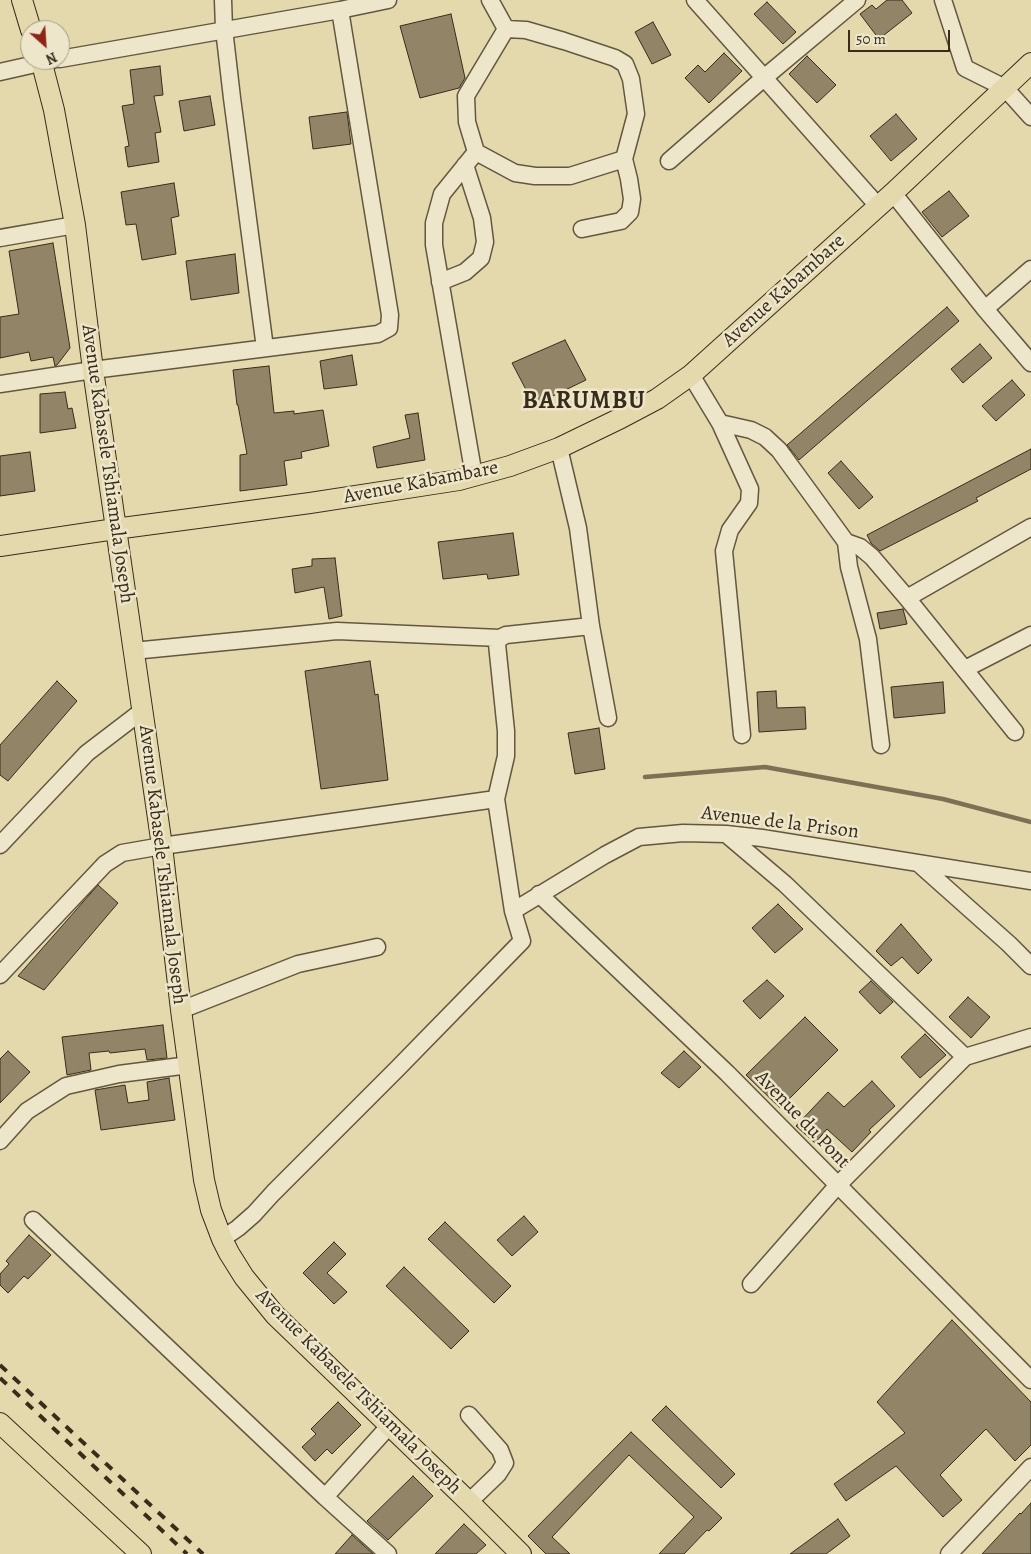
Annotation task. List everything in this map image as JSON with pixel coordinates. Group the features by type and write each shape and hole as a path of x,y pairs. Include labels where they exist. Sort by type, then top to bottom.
{"main road":[{"path":"22,0 28,20"},
{"name":"Avenue Kabambare","path":"0,546 460,480 510,466 559,448 657,399 692,375 886,200 1031,63"},
{"name":"Avenue Kabasele Tshiamala Joseph","path":"50,70 54,110 75,225 115,529 162,846 181,1010 204,1180 211,1210 222,1239 244,1277 275,1315 521,1554"},
{"path":"3,1431 141,1554"}],"street":[{"path":"223,0 224,29 265,348"},
{"path":"70,56 388,0"},
{"path":"490,0 506,29"},
{"path":"694,0 765,77 886,200 985,309 1031,363"},
{"path":"669,161 857,0"},
{"path":"942,0 965,68 1004,88 1031,117"},
{"path":"0,384 93,370 378,334 390,328 391,323 340,10"},
{"path":"506,29 466,96 467,122 476,152 515,173 535,176 570,176 624,159"},
{"path":"506,29 526,30 616,58 625,64 631,79 636,114 624,159 632,199 630,212 621,221 582,229"},
{"path":"0,72 20,67"},
{"path":"474,476 434,245 434,223 442,194 476,152"},
{"path":"440,282 465,272 480,258 485,242 482,218 465,166"},
{"path":"0,238 75,225"},
{"path":"985,309 1031,269"},
{"path":"692,375 720,423 750,489 749,503 730,530 724,551 742,735"},
{"path":"720,423 751,430 765,437 779,450 846,542 849,567 868,639 881,745"},
{"path":"559,448 578,528 591,626 608,718"},
{"path":"907,598 1031,527"},
{"path":"846,542 860,547 872,557 1015,732"},
{"path":"133,651 337,631 500,638 506,635 591,626"},
{"path":"965,669 1031,635"},
{"path":"222,1239 254,1214 273,1192 522,941 513,911 496,799 506,756 506,731 497,644 500,638"},
{"path":"2,840 87,753 142,711"},
{"path":"0,975 105,864 122,854 162,846 496,799"},
{"name":"Avenue de la Prison","path":"513,911 605,855 639,837 683,833 726,834 1031,881"},
{"path":"726,834 785,884 965,1057"},
{"path":"918,863 1031,966"},
{"name":"Avenue du Pont","path":"539,894 727,1073 1031,1380"},
{"path":"181,1010 298,964 377,946"},
{"path":"751,1284 837,1186 965,1057 1031,1037"},
{"path":"0,1141 27,1111 66,1086 119,1074 189,1066"},
{"path":"33,1220 325,1497 388,1554"},
{"path":"469,1415 500,1450 505,1463 498,1474 469,1502"},
{"path":"325,1497 390,1425"},
{"path":"949,1554 1031,1467"}],"building":[{"path":"887,0 902,0 912,13 879,39 860,14 872,5 876,9"},
{"path":"767,2 796,32 783,44 754,14"},
{"path":"451,14 465,78 459,88 420,98 400,26"},
{"path":"653,22 671,55 652,64 635,32"},
{"path":"724,53 742,71 709,103 685,78 698,65 705,72"},
{"path":"807,56 836,85 817,103 789,74"},
{"path":"160,66 163,95 154,96 161,132 155,133 159,162 128,167 125,147 129,146 122,106 134,104 130,70"},
{"path":"210,96 215,125 184,131 179,101"},
{"path":"347,112 351,144 313,149 309,117"},
{"path":"896,114 917,139 891,161 870,136"},
{"path":"174,183 179,216 171,218 176,254 142,260 136,224 126,225 121,192"},
{"path":"949,191 969,216 942,237 922,212"},
{"path":"53,243 70,348 55,366 53,357 31,361 29,352 0,358 0,317 19,314 9,251"},
{"path":"235,254 239,293 191,300 186,261"},
{"path":"947,307 959,321 799,460 787,445"},
{"path":"565,340 586,380 534,405 512,363"},
{"path":"980,344 992,358 963,383 951,369"},
{"path":"352,355 357,385 324,389 320,361"},
{"path":"269,366 274,413 294,411 294,414 323,410 329,446 301,452 302,458 284,461 287,485 240,491 240,455 247,454 237,405 233,370"},
{"path":"1012,380 1025,395 996,421 982,406"},
{"path":"65,392 68,409 72,408 76,428 40,433 40,394"},
{"path":"418,413 425,460 377,468 373,447 410,438 405,415"},
{"path":"1031,449 1031,469 976,498 978,501 880,551 871,543 867,535"},
{"path":"30,452 35,491 0,496 0,456"},
{"path":"841,461 873,497 859,509 828,473"},
{"path":"513,533 519,575 488,579 487,574 443,579 438,542"},
{"path":"335,558 342,616 329,619 324,587 295,593 292,569 312,566 312,559"},
{"path":"903,609 907,624 880,629 877,613"},
{"path":"370,661 375,695 378,694 388,780 321,789 305,671"},
{"path":"57,681 77,701 8,781 0,775 0,745"},
{"path":"943,682 945,713 894,718 891,687"},
{"path":"776,691 777,708 805,707 806,729 759,732 757,692"},
{"path":"599,728 605,769 575,774 568,733"},
{"path":"98,885 118,903 44,990 18,976"},
{"path":"778,904 803,929 775,953 752,928"},
{"path":"901,924 932,960 918,974 902,957 891,966 876,951"},
{"path":"767,980 784,996 760,1019 743,1001"},
{"path":"871,981 893,1002 880,1014 859,992"},
{"path":"968,997 990,1017 971,1038 949,1017"},
{"path":"805,1017 838,1050 780,1108 746,1075"},
{"path":"163,1025 167,1058 147,1060 145,1049 89,1053 91,1070 67,1075 62,1037"},
{"path":"925,1034 946,1055 920,1078 901,1057"},
{"path":"8,1051 30,1072 0,1103 0,1059"},
{"path":"684,1051 701,1067 679,1088 661,1073"},
{"path":"169,1078 175,1120 101,1130 95,1090 125,1085 128,1103 149,1100 147,1082"},
{"path":"872,1081 895,1106 869,1130 871,1132 852,1152 827,1129 815,1143 796,1126 828,1092 844,1107"},
{"path":"524,1216 538,1232 512,1256 497,1240"},
{"path":"445,1222 511,1286 494,1303 428,1239"},
{"path":"29,1235 51,1255 28,1279 24,1276 8,1293 0,1285 0,1274 9,1264 6,1261"},
{"path":"334,1242 346,1254 327,1273 347,1292 334,1304 303,1273"},
{"path":"404,1267 469,1331 451,1349 386,1286"},
{"path":"952,1320 1031,1402 1031,1445 1015,1461 986,1429 940,1475 962,1500 943,1517 896,1466 846,1501 834,1484 905,1433 877,1402"},
{"path":"338,1402 361,1425 332,1454 327,1449 315,1461 302,1447 316,1434 311,1429"},
{"path":"666,1406 735,1474 721,1488 652,1420"},
{"path":"631,1432 722,1518 709,1531 707,1530 684,1554 659,1554 694,1517 629,1455 552,1537 570,1554 546,1554 528,1536"},
{"path":"413,1476 433,1496 388,1540 367,1521"},
{"path":"1031,1503 1031,1554 982,1554 1020,1513"},
{"path":"838,1519 850,1536 826,1554 790,1554"},
{"path":"464,1524 486,1545 476,1554 435,1554"},
{"path":"352,1535 373,1554 335,1554"}],"waterway":[{"path":"645,777 765,767 943,799 1031,822"}],"railway":[{"path":"0,1365 203,1554"},
{"path":"0,1378 187,1554"}],"district":[{"name":"BARUMBU","path":"584,402"}]}
